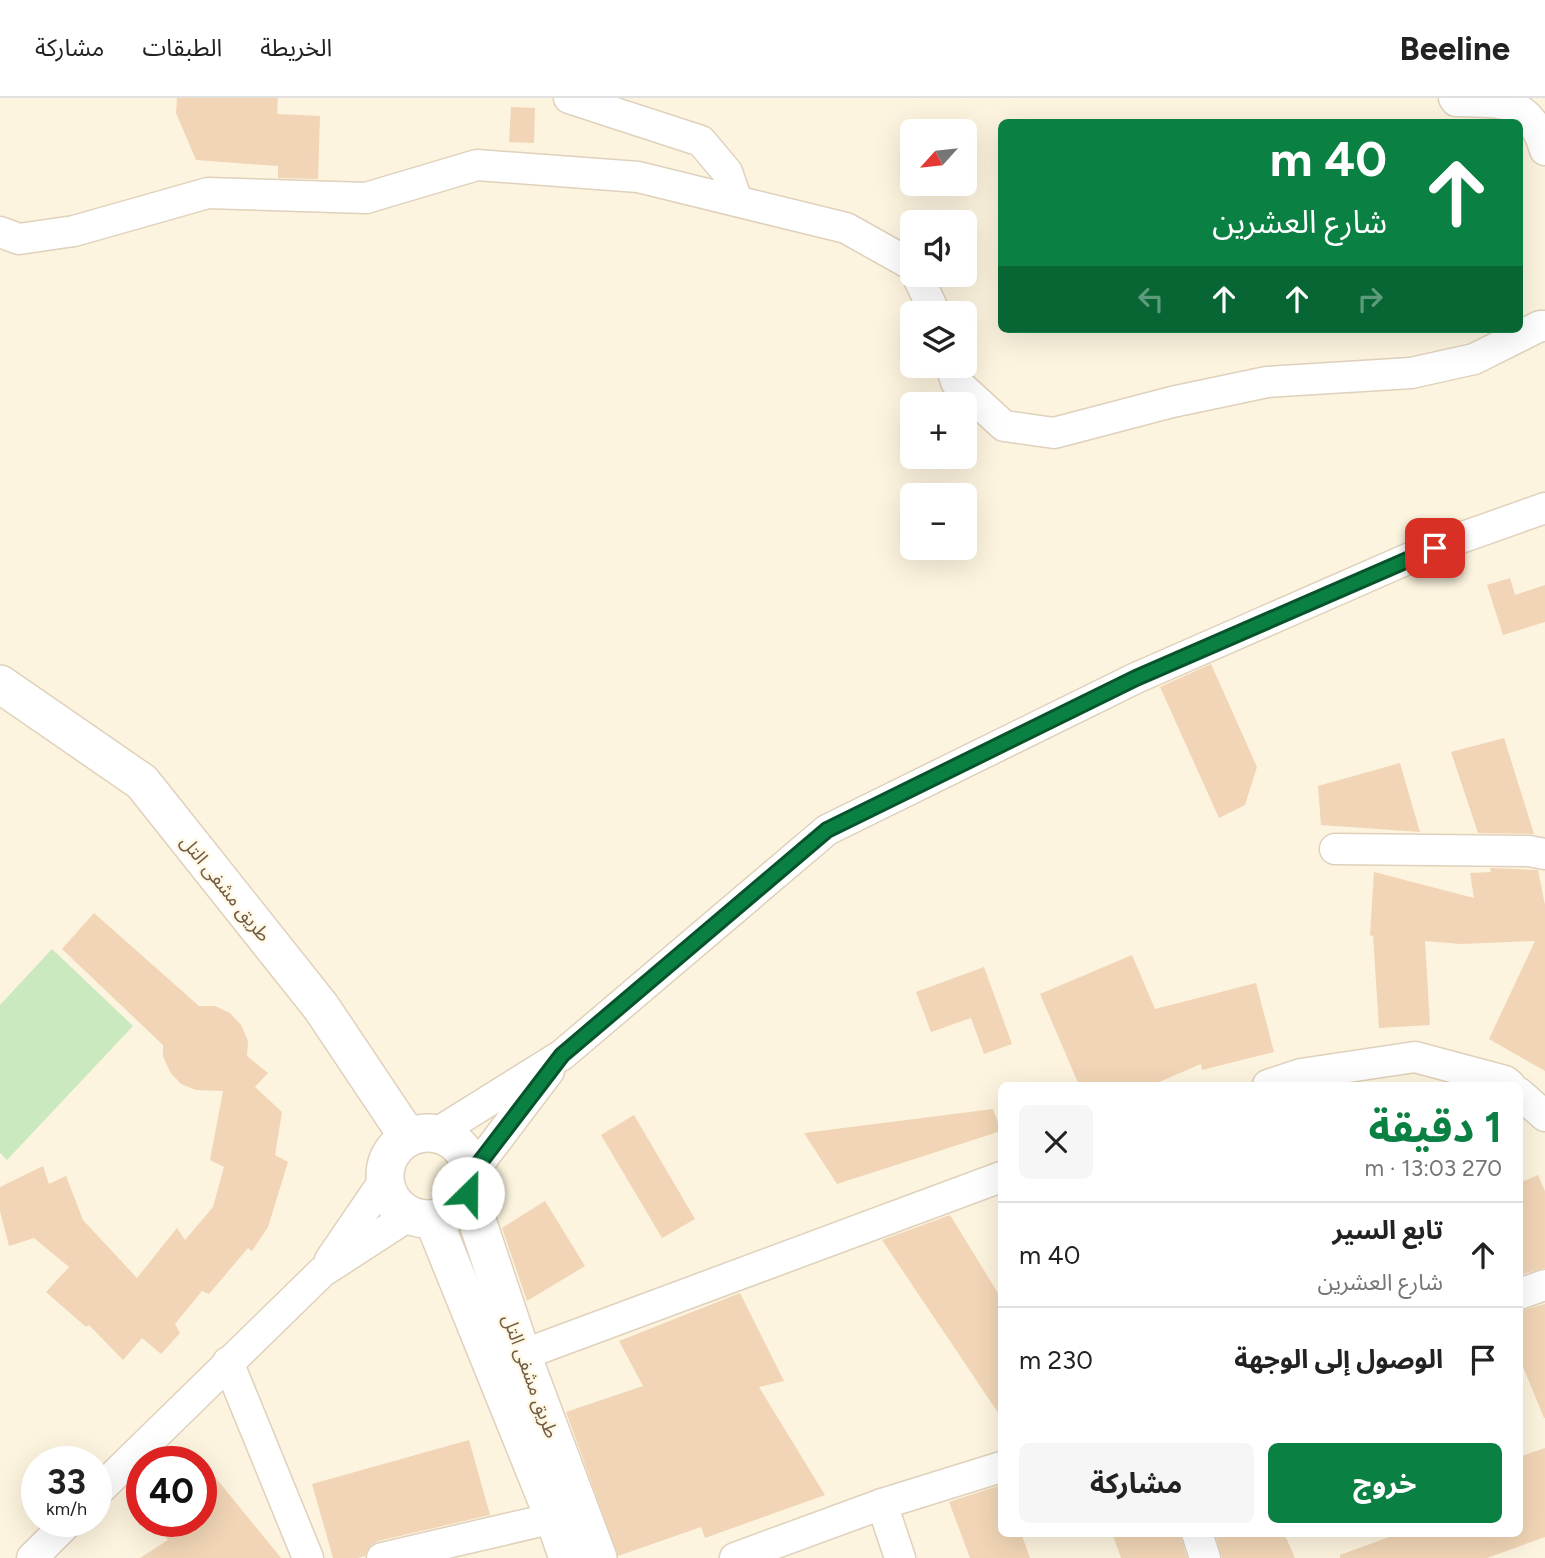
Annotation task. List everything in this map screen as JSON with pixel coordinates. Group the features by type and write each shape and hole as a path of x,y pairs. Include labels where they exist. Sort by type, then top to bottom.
{"street":[{"path":"569,98 701,141 727,172 737,201"},
{"path":"1454,98 1456,102 1500,100 1527,112 1545,150"},
{"path":"0,232 19,239 74,231 208,192 366,198 478,165 638,177 846,228 900,258"},
{"path":"1523,332 1543,321"},
{"path":"955,378 1004,426 1054,433 1172,402 1267,382 1411,373 1474,359 1521,333"},
{"path":"112,1477 322,1272 384,1181 391,1151 562,1055 827,830 1136,678 1435,548 1545,508"},
{"name":"طريق مشفى التل","path":"0,684 142,782 422,1135"},
{"path":"1335,849 1529,850 1545,854"},
{"path":"322,1272 421,1217 454,1210 469,1183 562,1055"},
{"path":"1277,1082 1301,1074 1415,1057 1507,1082"},
{"path":"1523,1097 1545,1116"},
{"path":"422,1135 454,1141 466,1156 469,1183"},
{"path":"522,1355 998,1178"},
{"path":"384,1181 393,1201 421,1217"},
{"name":"طريق مشفى التل","path":"469,1183 522,1355 598,1558"},
{"name":"طريق مشفى التل","path":"421,1217 554,1518 568,1558"},
{"path":"1523,1293 1545,1285"},
{"path":"228,1362 308,1558"},
{"path":"736,1558 881,1504 998,1468"},
{"path":"881,1504 900,1558"},
{"path":"382,1558 554,1518"},
{"path":"32,1558 53,1537"},
{"path":"1197,1537 1205,1558"}],"green space":[{"path":"52,949 133,1026 7,1160 0,1153 0,1005"}],"building":[{"path":"177,98 278,98 277,114 320,116 318,179 278,178 278,166 196,160 176,113"},
{"path":"511,107 535,108 534,143 509,142"},
{"path":"1510,578 1515,595 1545,585 1545,622 1503,635 1487,585"},
{"path":"1211,664 1257,767 1245,805 1219,818 1160,687"},
{"path":"1504,738 1534,834 1478,833 1451,752"},
{"path":"1400,763 1420,832 1321,825 1318,786"},
{"path":"1490,868 1538,870 1545,905 1545,1071 1489,1039 1535,941 1461,944 1425,941 1430,1025 1379,1028 1373,936 1370,935 1374,872 1474,898 1470,873 1491,872"},
{"path":"94,913 199,1006 215,1006 230,1013 241,1025 248,1041 247,1056 268,1073 255,1087 282,1112 275,1155 288,1162 268,1227 252,1251 248,1248 209,1294 202,1291 175,1324 180,1333 161,1354 142,1338 123,1360 89,1325 86,1327 46,1292 69,1267 34,1238 9,1246 0,1211 0,1187 43,1166 49,1184 66,1176 83,1220 137,1278 177,1228 185,1240 213,1207 224,1167 210,1160 223,1091 196,1090 181,1084 170,1072 163,1056 163,1045 62,949"},
{"path":"1132,955 1155,1009 1256,983 1274,1052 1202,1070 1201,1064 1159,1082 1078,1082 1040,994"},
{"path":"984,967 1012,1044 984,1054 971,1018 931,1032 916,992"},
{"path":"993,1109 998,1123 998,1132 837,1184 804,1133"},
{"path":"634,1115 695,1219 662,1238 601,1135"},
{"path":"1538,1175 1545,1191 1545,1268 1523,1274 1523,1181"},
{"path":"545,1201 585,1266 527,1301 502,1228"},
{"path":"950,1215 998,1293 998,1413 882,1240"},
{"path":"740,1293 784,1381 759,1387 825,1495 705,1538 701,1527 618,1556 566,1412 643,1386 619,1341"},
{"path":"1545,1304 1545,1418 1523,1367 1523,1310"},
{"path":"469,1440 490,1515 378,1541 370,1546 365,1556 358,1558 333,1558 312,1484"},
{"path":"1545,1448 1545,1537 1487,1558 1340,1558 1340,1555 1389,1537 1523,1537 1523,1456"},
{"path":"217,1479 281,1558 140,1558 168,1540 165,1537 217,1537"},
{"path":"998,1486 998,1537 1022,1537 1030,1558 970,1558 949,1502"},
{"path":"1113,1537 1181,1537 1187,1558 1121,1558"},
{"path":"1216,1537 1286,1537 1295,1558 1222,1558"}],"route":[{"path":"468,1193 471,1174 562,1055 827,830 1136,678 1435,548"}]}
